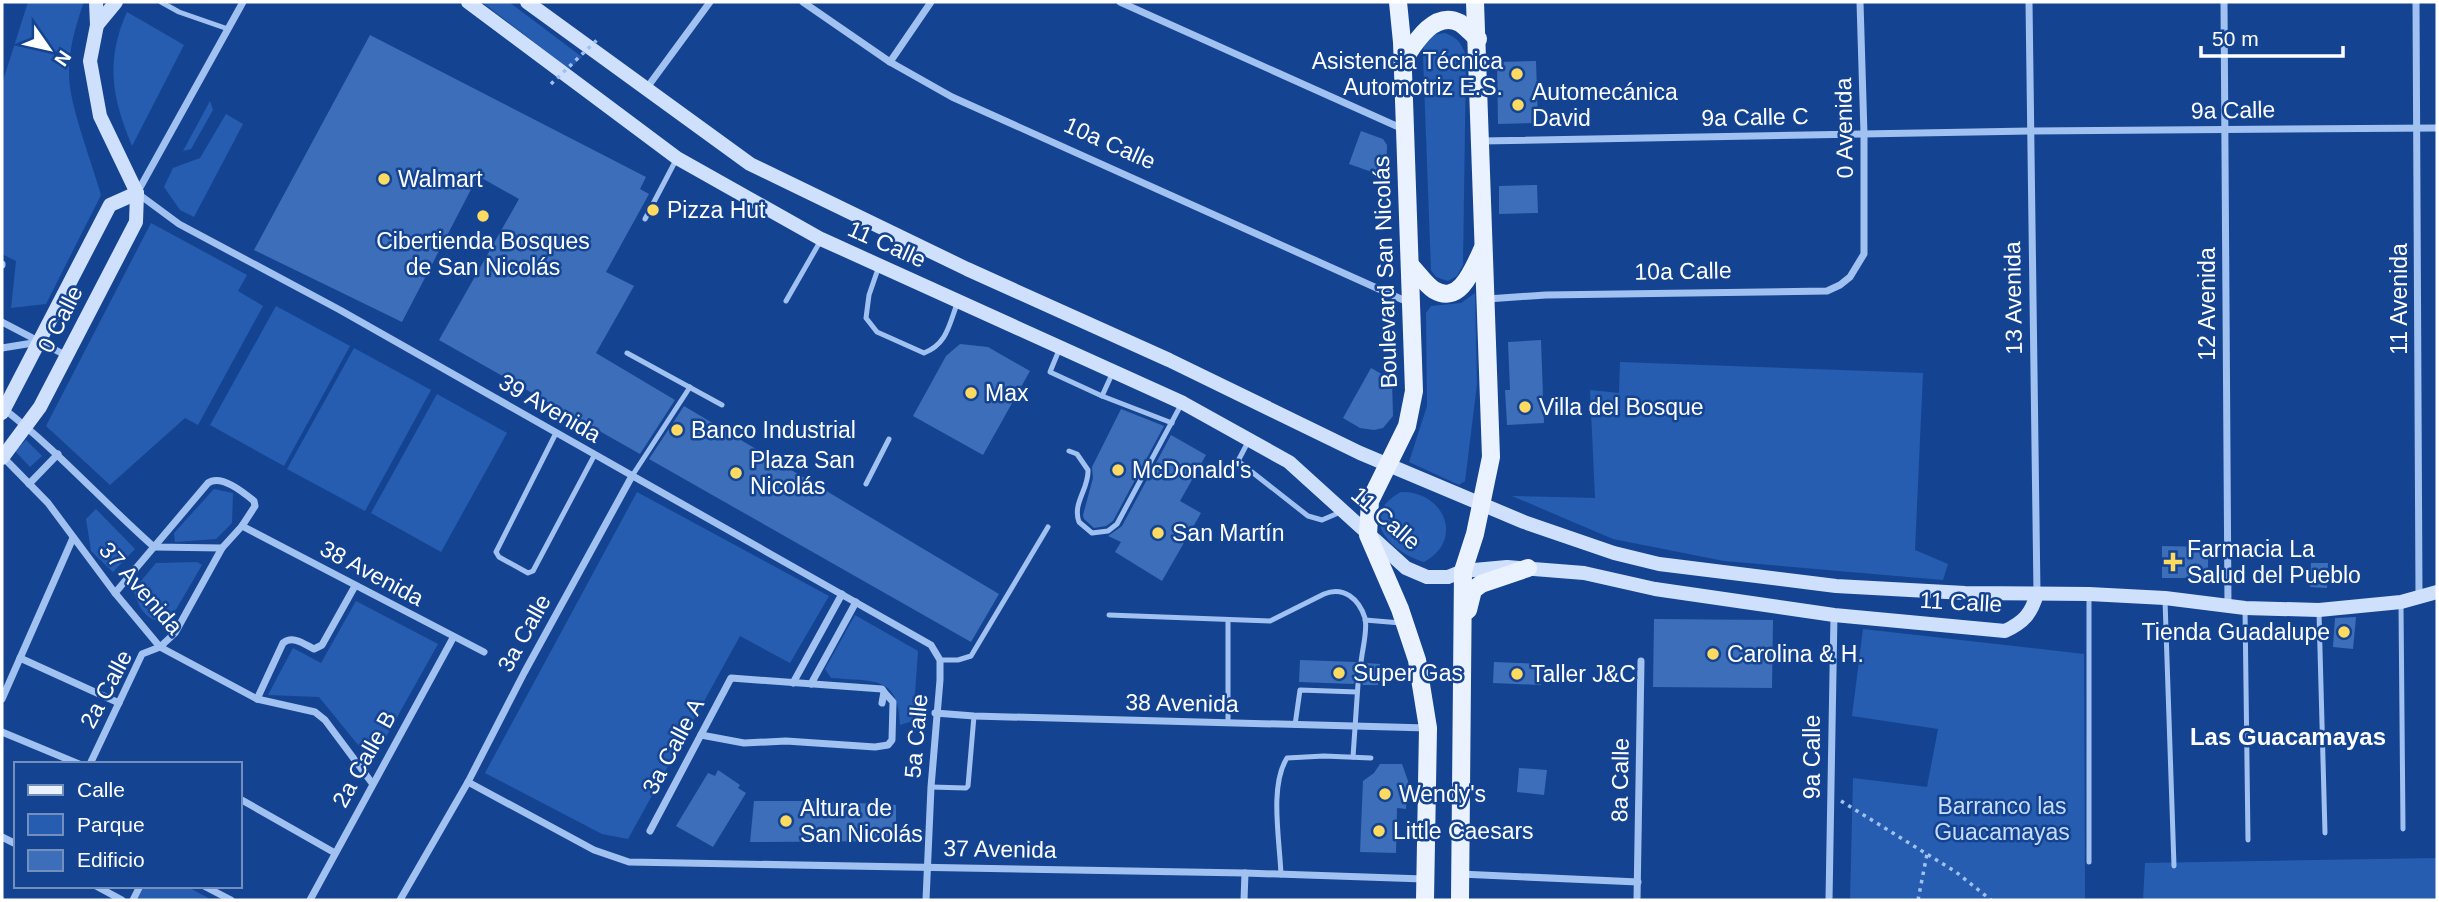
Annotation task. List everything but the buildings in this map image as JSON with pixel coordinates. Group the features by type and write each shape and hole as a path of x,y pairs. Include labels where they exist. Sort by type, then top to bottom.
{"main road":[{"path":"96,2 97,25 90,61 100,116 137,193"},
{"path":"97,25 118,2"},
{"name":"11 Calle","path":"468,2 677,158 821,239 1183,402 1289,462 1406,568 1427,577 1448,577 1463,570 1507,567 1584,573 1655,589 1834,615 2005,631 2019,624 2031,613 2037,594 1836,586 1659,564 1583,543 1524,522 1386,465 1170,360 967,269 750,164 527,2"},
{"name":"Boulevard San Nicolás","path":"1398,2 1403,61 1414,391 1407,426 1370,501 1368,535 1405,623 1417,660 1428,728 1425,900"},
{"path":"1460,900 1463,570 1482,503 1491,457 1475,2"},
{"path":"1403,61 1427,28 1440,22 1460,23 1478,39"},
{"name":"0 Calle","path":"2,457 40,407 136,222 137,193 110,205 3,411"},
{"path":"1410,265 1432,288 1442,293 1452,293 1468,278 1485,244"},
{"path":"1463,637 1474,590 1481,584 1528,568"},
{"path":"2037,594 2165,598 2245,608 2319,610 2401,601 2437,592"}],"street":[{"name":"0 Calle","path":"137,193 243,2"},
{"path":"645,90 710,2"},
{"name":"10a Calle","path":"803,2 890,62 952,97 1411,303"},
{"path":"890,62 931,2"},
{"path":"1119,2 1405,130"},
{"name":"0 Avenida","path":"1860,2 1864,254"},
{"name":"13 Avenida","path":"2029,2 2037,594"},
{"name":"12 Avenida","path":"2224,2 2228,606"},
{"name":"11 Avenida","path":"2416,2 2419,596"},
{"name":"9a Calle","path":"2030,131 2437,128"},
{"name":"9a Calle C","path":"1481,141 2030,131"},
{"name":"39 Avenida","path":"137,193 179,224 340,310 931,645 940,660"},
{"name":"10a Calle","path":"1487,299 1546,295 1827,291 1850,277 1864,254"},
{"path":"2,322 67,356"},
{"path":"2,348 40,342"},
{"path":"3,411 27,426 58,454 106,505 153,547 222,548"},
{"path":"29,484 58,454"},
{"name":"37 Avenida","path":"2,457 48,503 115,593 160,647 257,699 315,712 325,720 372,783"},
{"name":"3a Calle","path":"400,900 467,782 632,476"},
{"name":"2a Calle","path":"91,762 142,654 160,647 175,633 222,548 242,526 255,506 254,501 214,479 153,547"},
{"name":"38 Avenida","path":"242,526 484,652"},
{"path":"2,699 73,538"},
{"path":"115,593 153,547"},
{"path":"257,699 283,643 295,640 314,649 322,645 355,586"},
{"path":"701,735 744,743 786,741 875,747 888,745 892,740 893,702 882,690 793,682 842,594"},
{"path":"811,684 856,602"},
{"name":"9a Calle","path":"1829,900 1834,615"},
{"name":"2a Calle B","path":"310,900 453,638"},
{"path":"20,658 119,703"},
{"name":"5a Calle","path":"926,900 940,660"},
{"name":"8a Calle","path":"1637,900 1641,661"},
{"name":"3a Calle A","path":"650,831 731,678 793,682"},
{"path":"882,703 884,692"},
{"name":"38 Avenida","path":"936,713 1428,728"},
{"path":"2,732 74,762"},
{"name":"37 Avenida","path":"467,782 594,850 629,862 1245,873 1426,879"},
{"path":"242,800 335,853"},
{"path":"1244,900 1245,873"},
{"path":"1460,874 1638,882"},
{"path":"100,888 122,900"},
{"path":"208,888 231,900"}],"lane":[{"path":"161,2 178,12 228,29"},
{"path":"645,219 677,158"},
{"path":"786,301 821,239"},
{"path":"879,265 869,295 866,318 877,332 902,345 924,353 936,348 944,337 958,301"},
{"path":"1060,347 1050,372 1172,423"},
{"path":"627,353 722,405"},
{"path":"1102,396 1113,372"},
{"name":"3a Calle","path":"632,476 690,387"},
{"path":"1069,451 1077,454 1088,470 1086,484 1077,506 1079,522 1091,533 1103,533 1117,524 1183,402"},
{"path":"556,433 496,552 499,557 528,572 533,571 594,456"},
{"path":"866,484 889,439"},
{"path":"1250,439 1238,461 1312,519 1322,520 1343,511"},
{"path":"940,660 958,660 971,656 1048,527"},
{"path":"1109,615 1270,621 1332,591 1346,593 1355,598 1365,620 1361,663"},
{"path":"2089,862 2090,594"},
{"path":"2165,598 2174,866"},
{"path":"2401,601 2403,829"},
{"path":"2245,608 2248,840"},
{"path":"2319,610 2325,833"},
{"path":"1228,620 1228,723"},
{"path":"1365,620 1405,623"},
{"path":"1353,757 1358,684"},
{"path":"1296,725 1300,690 1357,692"},
{"path":"931,787 968,786 975,716"},
{"path":"1281,874 1277,790 1281,767 1287,758 1371,758"}],"path":[{"path":"551,84 598,39"},
{"path":"1831,795 1956,872 1992,900"},
{"path":"1918,900 1927,854"}],"green space":[{"path":"28,2 84,2 72,45 70,85 76,116 101,195 46,304 11,308 16,261 2,254 2,84"},
{"path":"482,2 509,2 582,57 569,69"},
{"path":"127,12 184,45 132,146 120,112 114,79 116,47"},
{"path":"1445,33 1458,42 1466,56 1463,265 1457,276 1448,281 1436,277 1431,270 1423,56 1424,44 1432,35"},
{"path":"210,101 213,110 191,149 183,151"},
{"path":"226,114 243,124 194,217 180,210 164,187 173,168 200,158"},
{"path":"151,223 247,275 238,291 263,306 198,425 185,418 110,485 46,426"},
{"path":"1475,293 1477,384 1465,481 1459,485 1409,462 1427,406 1426,313 1431,306 1461,303"},
{"path":"276,306 350,346 284,466 210,425"},
{"path":"354,348 431,390 365,511 287,469"},
{"path":"1620,362 1923,373 1915,550 1948,564 1943,580 1724,561 1613,539 1512,496 1595,498 1590,390 1619,393"},
{"path":"437,394 507,433 441,552 371,513"},
{"path":"26,440 42,456 30,467 15,451"},
{"path":"214,489 233,493 232,523 216,539 175,542 174,533"},
{"path":"637,492 829,596 790,663 740,636 628,839 602,834 485,773"},
{"path":"1401,492 1428,499 1444,518 1444,542 1437,553 1424,562 1400,550 1383,532 1381,512 1388,501"},
{"path":"96,509 135,549 113,572 91,551 86,519"},
{"path":"197,562 202,565 171,618 157,621 146,615 134,591 156,563"},
{"path":"356,601 438,644 372,762 319,697 268,695 293,648 321,663"},
{"path":"855,615 918,651 913,721 900,725 895,697 889,689 871,681 831,678 825,669"},
{"name":"Barranco las Guacamayas","path":"1863,629 2084,654 2085,900 1850,900 1853,778 1927,787 1938,729 1852,716"},
{"path":"2437,858 2437,900 2143,900 2145,863"},
{"path":"143,888 190,888 212,900 137,900"}],"place":[{"name":"Asistencia Técnica Automotriz E.S.","path":"1517,74"},
{"name":"Automecánica David","path":"1518,105"},
{"name":"Walmart","path":"384,179"},
{"name":"Pizza Hut","path":"653,210"},
{"name":"Cibertienda Bosques de San Nicolás","path":"483,216"},
{"name":"Max","path":"971,393"},
{"name":"Villa del Bosque","path":"1525,407"},
{"name":"Banco Industrial","path":"677,430"},
{"name":"McDonald's","path":"1118,470"},
{"name":"Plaza San Nicolás","path":"736,473"},
{"name":"San Martín","path":"1158,533"},
{"name":"Farmacia La Salud del Pueblo","path":"2173,562"},
{"name":"Tienda Guadalupe","path":"2344,632"},
{"name":"Carolina & H.","path":"1713,654"},
{"name":"Super Gas","path":"1339,673"},
{"name":"Taller J&C","path":"1517,674"},
{"name":"Wendy's","path":"1385,794"},
{"name":"Altura de San Nicolás","path":"786,821"},
{"name":"Little Caesars","path":"1379,831"}],"district":[{"name":"Las Guacamayas","path":"2288,736"}]}
